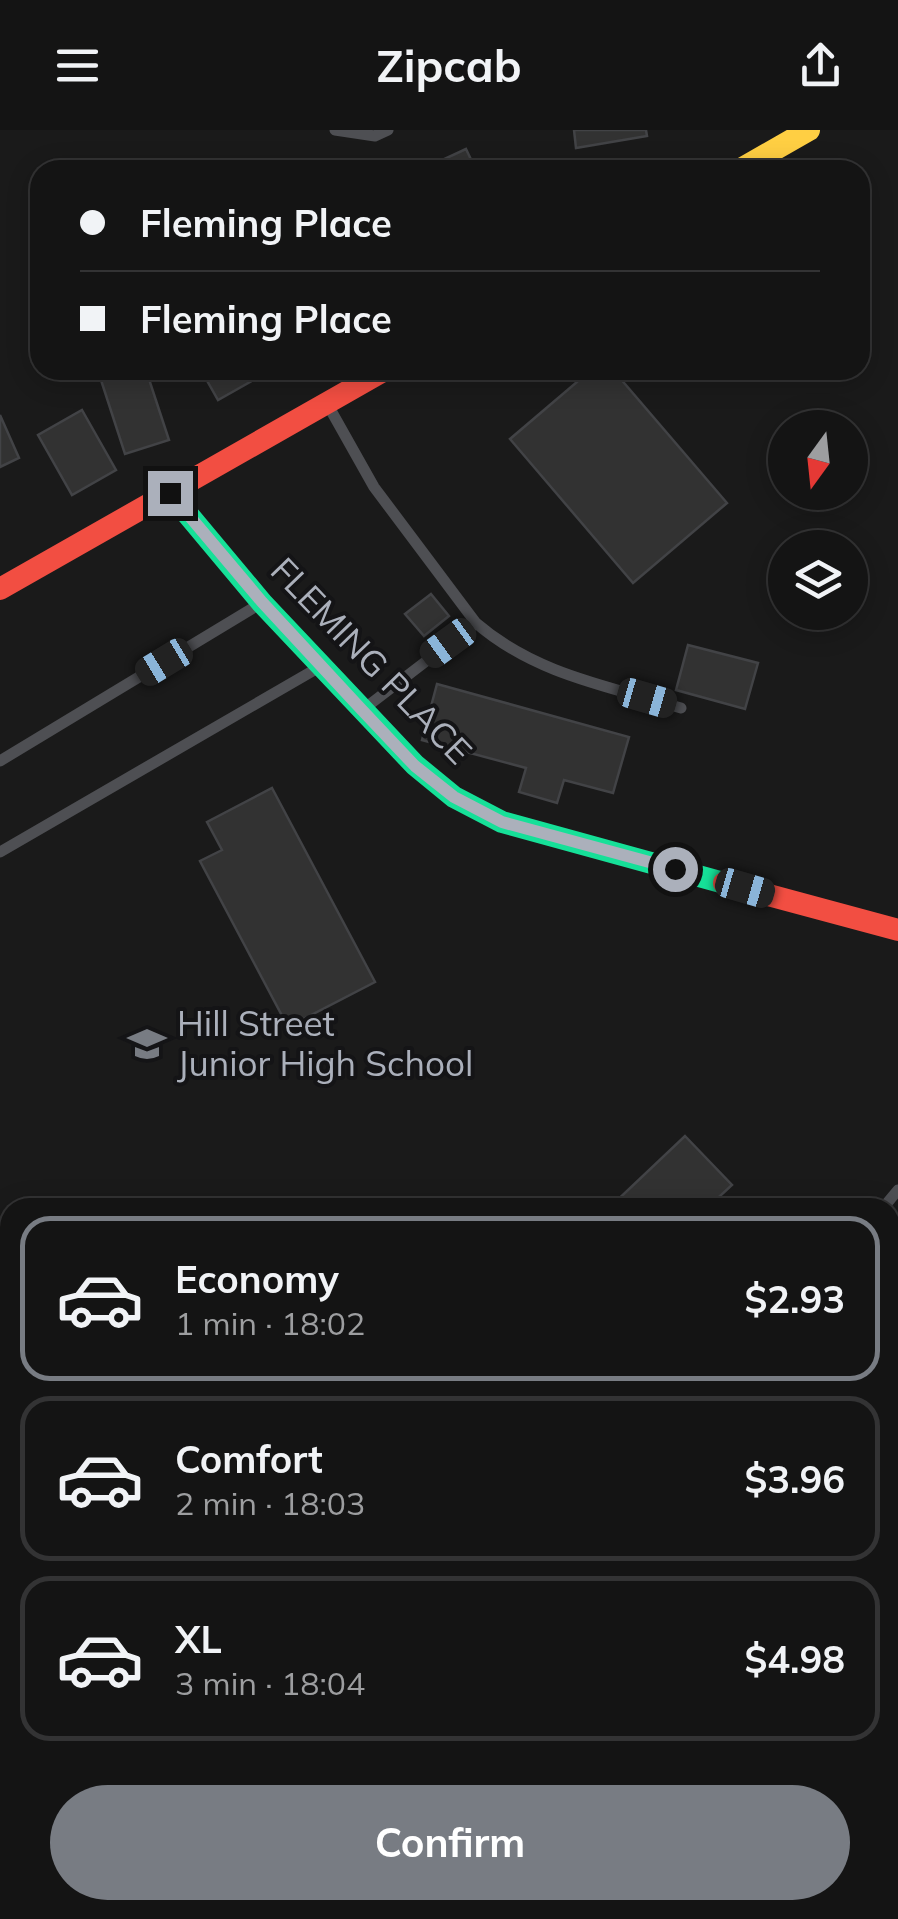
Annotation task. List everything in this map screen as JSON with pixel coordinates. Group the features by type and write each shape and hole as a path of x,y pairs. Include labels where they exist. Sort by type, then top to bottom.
{"street":[{"path":"756,160 809,130"},
{"path":"0,589 368,380"},
{"name":"FLEMING PLACE","path":"170,493 262,602 362,710 415,766 454,797 502,822 898,930"}],"lane":[{"path":"335,130 375,136 388,130"},
{"path":"327,403 374,487 476,623 522,658 548,669 680,708"},
{"path":"0,761 262,602"},
{"path":"362,710 476,623"},
{"path":"0,852 321,666"}],"building":[{"path":"574,130 646,130 647,136 576,148"},
{"path":"466,149 471,160 442,160"},
{"path":"101,380 149,380 169,440 125,454"},
{"path":"207,380 254,380 218,400"},
{"path":"579,380 622,380 727,503 633,583 510,439"},
{"path":"82,410 116,470 72,495 38,435"},
{"path":"0,415 19,458 0,467"},
{"path":"431,594 449,616 424,636 405,614"},
{"path":"688,645 758,663 745,709 676,690"},
{"path":"437,684 629,737 613,793 564,780 557,803 519,792 526,768 422,740"},
{"path":"272,788 375,982 288,1027 200,861 222,850 207,822"},
{"path":"685,1136 732,1185 718,1198 620,1198"}],"traffic: fast":[{"path":"170,493 262,603 415,765 454,797 502,822 724,883"}],"traffic: slow":[{"path":"756,160 809,130"}],"traffic: jam":[{"path":"0,589 367,380"},
{"path":"724,883 898,930"}],"place":[{"name":"Hill Street Junior High School","path":"147,1044"}],"route":[{"path":"170,493 262,602 362,710 415,766 454,797 502,822 675,869"}]}
